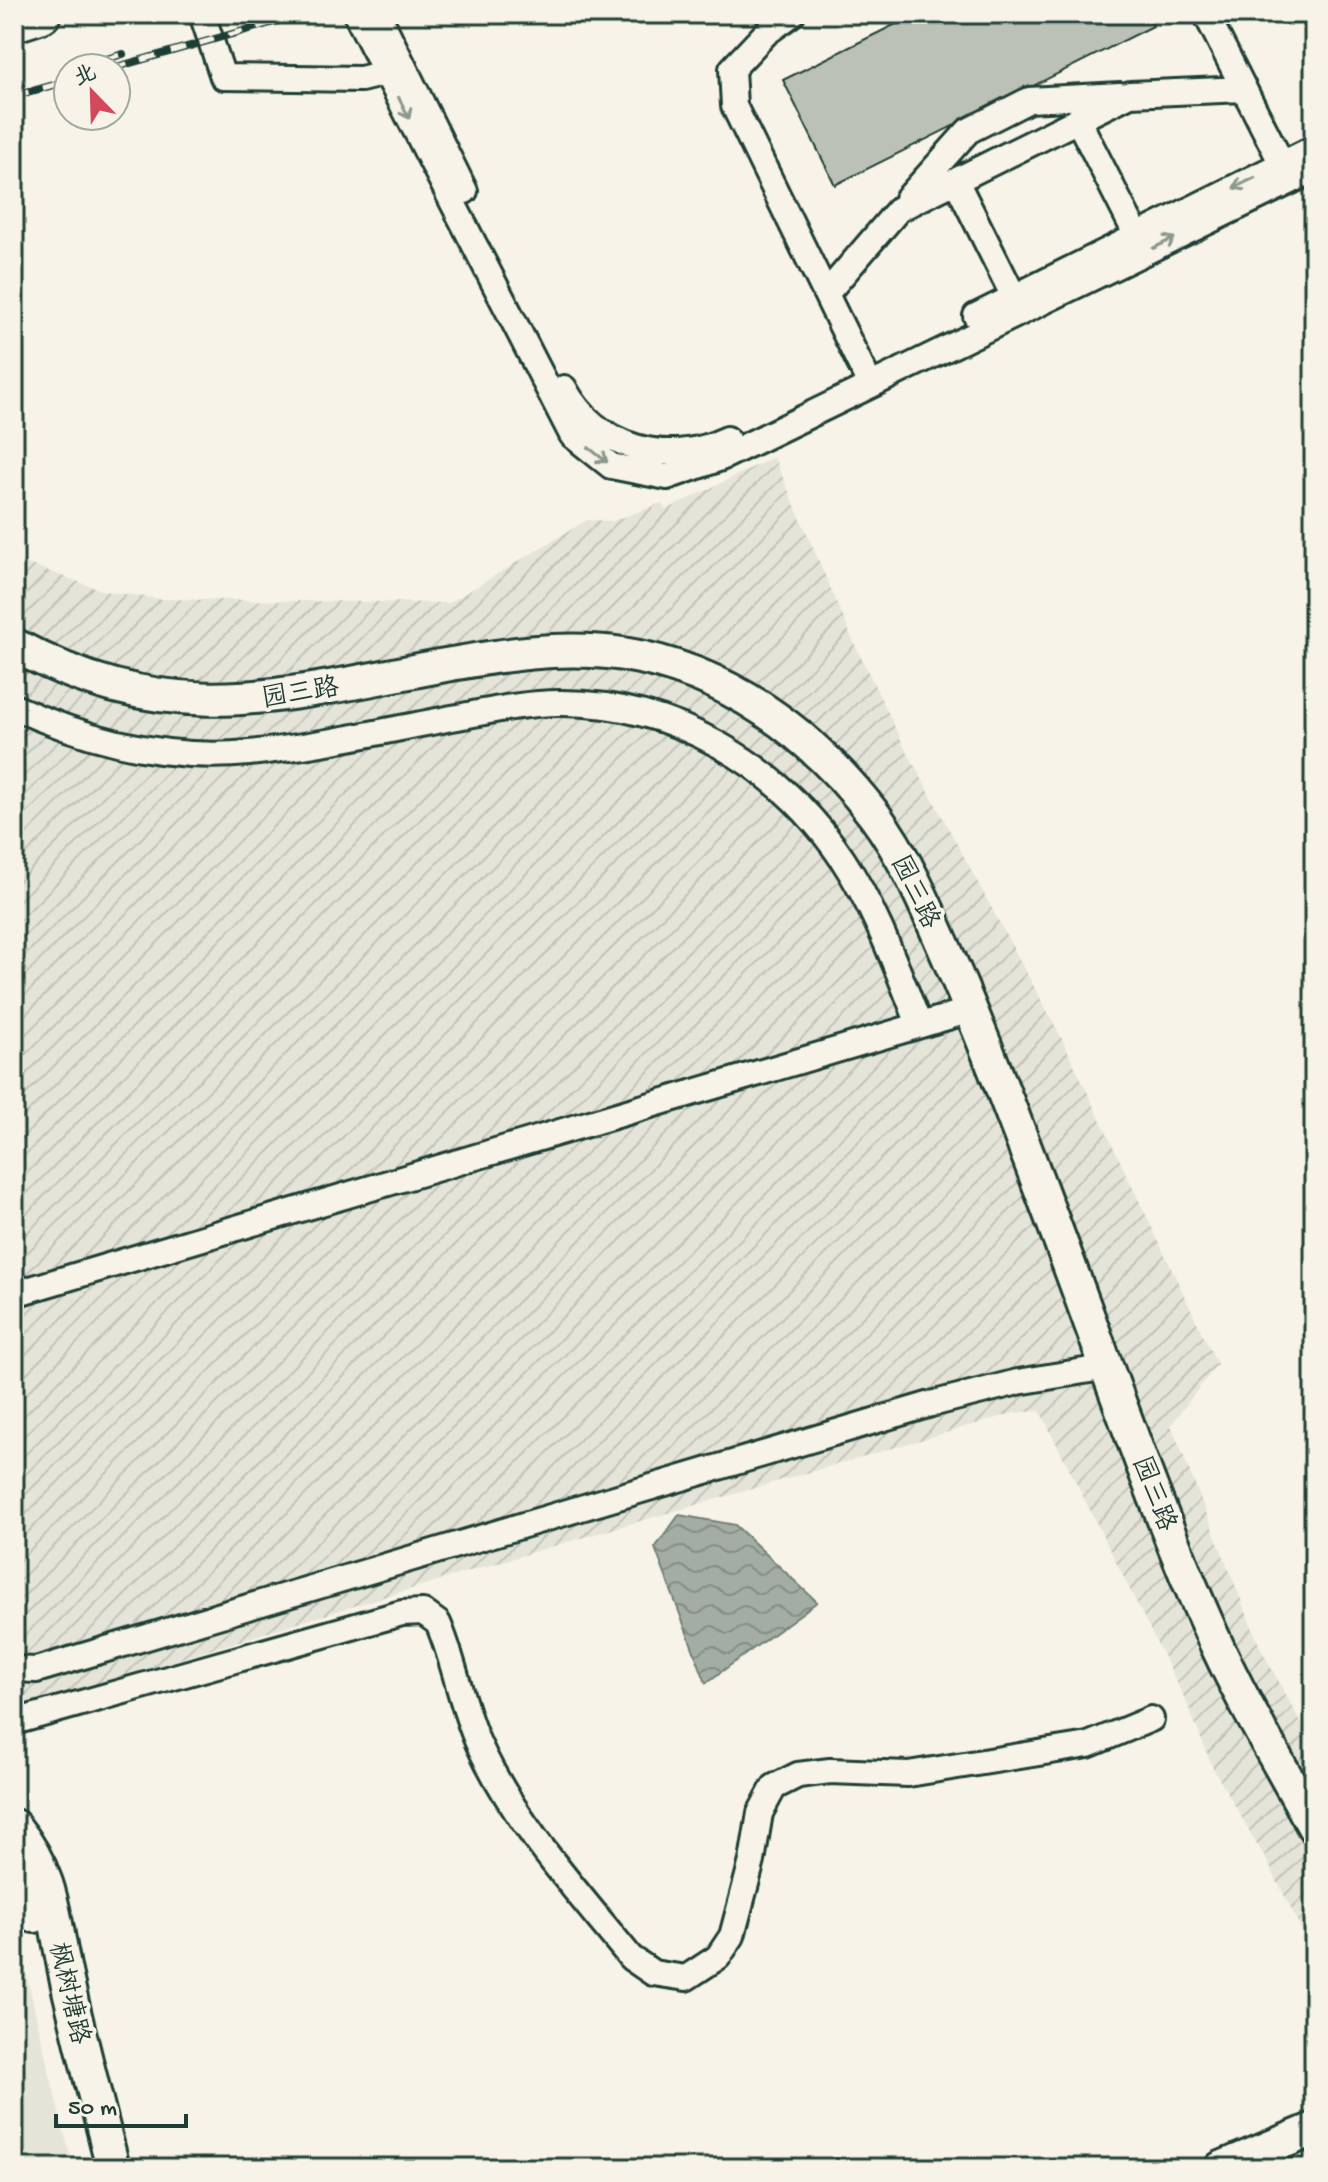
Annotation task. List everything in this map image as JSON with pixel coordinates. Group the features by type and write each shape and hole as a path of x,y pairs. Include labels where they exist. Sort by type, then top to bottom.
{"highway":[{"path":"14,23 42,14"}],"main road":[{"name":"园三路","path":"14,621 63,648 120,668 167,677 224,682 516,632 574,629 628,635 677,646 743,674 780,698 833,740 866,774 904,823 938,887 1029,1101 1209,1579 1254,1675 1314,1785"},
{"name":"园三路","path":"14,645 66,671 110,686 165,697 215,701 291,694 480,659 549,650 625,654 690,671 749,699 778,718 853,788 878,820 914,882 971,1010 1215,1643 1314,1827"},
{"name":"枫树塘路","path":"14,1826 43,1867 53,1901 67,1980 113,2168"},
{"name":"枫树塘路","path":"14,1863 32,1906 95,2168"},
{"path":"1221,2168 1314,2129"},
{"path":"1276,2168 1314,2151"}],"street":[{"path":"202,14 223,77 361,79 396,71"},
{"path":"356,14 396,71 576,411 622,443 670,455 716,444 1314,148"},
{"path":"378,14 396,71 572,435 611,466 667,477 721,458 1314,170"},
{"path":"792,14 766,33 732,69 734,106 864,372"},
{"path":"1206,14 1282,164"},
{"path":"826,294 968,131 1029,100 1244,89"},
{"path":"899,209 1130,94"},
{"path":"1078,120 1137,236"},
{"path":"956,181 1014,297"},
{"path":"14,707 97,739 156,751 202,753 246,753 290,747 511,707 557,702 597,704 657,716 717,743 751,765 825,835 860,889 919,1024"},
{"path":"14,1294 971,1010"},
{"path":"14,1669 36,1670 931,1404 1018,1382 1108,1367"},
{"path":"14,1722 402,1613 423,1612 438,1623 477,1741 505,1797 530,1833 631,1958 653,1973 686,1978 718,1957 732,1936 752,1861 760,1813 774,1787 798,1775 830,1771 908,1774 1088,1745 1151,1719"}],"shaded area":[{"path":"774,457 855,645 903,744 1060,1035 1217,1364 1171,1425 1260,1647 1314,1747 1314,1954 1268,1863 1213,1768 1185,1699 1040,1411 1014,1413 533,1552 14,1709 14,559 104,591 160,599 449,603 587,520 613,521 661,503 666,510"},
{"path":"14,1923 63,2129 74,2168 14,2168"}],"water":[{"path":"679,1515 735,1525 817,1602 706,1683 655,1548"}],"building":[{"path":"916,14 1147,14 1153,26 835,185 783,80"}],"railway":[{"path":"132,63 302,14"},
{"path":"14,96 52,85"}]}
